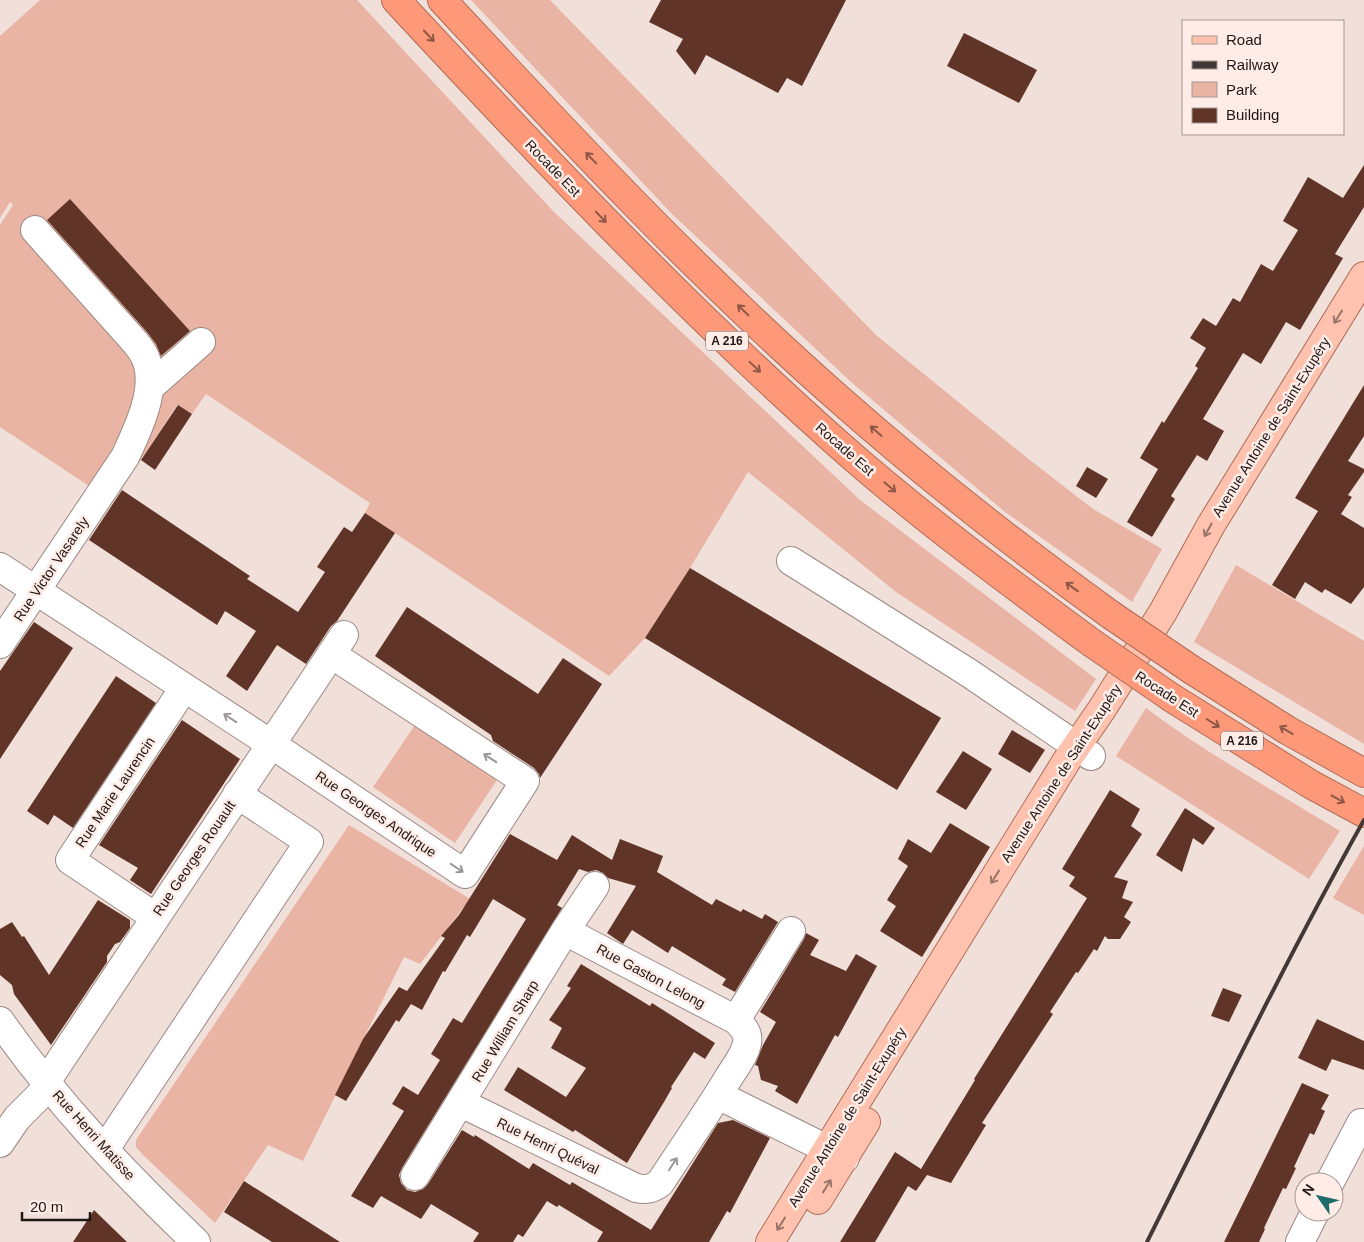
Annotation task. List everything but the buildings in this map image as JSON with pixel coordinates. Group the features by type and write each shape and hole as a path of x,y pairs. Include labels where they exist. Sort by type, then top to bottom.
{"highway":[{"name":"Rocade Est","path":"396,0 521,135 643,261 793,403 847,451 942,529 1092,643 1172,698 1312,785 1364,813"},
{"name":"A 216","path":"442,0 524,90 696,266 838,398 1013,543 1111,616 1287,730 1364,774"}],"main road":[{"name":"Avenue Antoine de Saint-Exupéry","path":"1083,751 1102,709 1163,612 1211,525 1364,276"},
{"name":"Avenue Antoine de Saint-Exupéry","path":"770,1242 836,1153 1083,751 1364,312"},
{"name":"Avenue Antoine de Saint-Exupéry","path":"792,1242 836,1153"}],"street":[{"path":"35,230 136,342 148,363 150,387"},
{"path":"150,387 201,342"},
{"name":"Rue Victor Vasarely","path":"0,644 125,457 138,430 150,387"},
{"path":"792,561 969,673 1083,751"},
{"name":"Rue Georges Andrique","path":"0,567 271,744 465,874 525,781 410,706 337,644"},
{"name":"Rue Georges Rouault","path":"0,1143 25,1109 48,1084 155,917 337,644"},
{"name":"Rue Marie Laurencin","path":"155,917 70,860 184,688"},
{"path":"105,1149 309,842 237,794"},
{"name":"Rue William Sharp","path":"415,1176 565,931 595,886"},
{"name":"Rue Gaston Lelong","path":"565,931 736,1020"},
{"path":"791,931 736,1020 746,1033 745,1051 718,1095 836,1153"},
{"name":"Rue Henri Matisse","path":"0,1021 48,1084 105,1149 196,1242"},
{"name":"Rue Henri Quéval","path":"461,1103 636,1188 644,1190 653,1188 660,1183 718,1095"},
{"path":"1335,1172 1361,1123 1364,1124"},
{"path":"1300,1242 1310,1222"}],"green space":[{"path":"40,0 357,0 554,212 860,500 1096,679 1075,711 896,592 748,472 645,638 609,676 365,513 370,503 206,394 192,414 177,405 113,502 0,427 0,225 13,205 10,202 0,218 0,36"},
{"path":"471,0 550,0 876,335 1093,509 1162,549 1132,602 1005,512 851,382 671,213"},
{"path":"1236,565 1364,641 1364,744 1194,642"},
{"path":"1146,708 1217,757 1340,831 1309,879 1116,756"},
{"path":"417,722 499,777 455,843 373,787"},
{"path":"349,825 470,899 420,964 404,957 303,1161 268,1145 215,1223 143,1155 136,1147 136,1140"},
{"path":"1364,846 1364,915 1333,898"}],"railway":[{"path":"1147,1242 1280,977 1364,820"}]}
